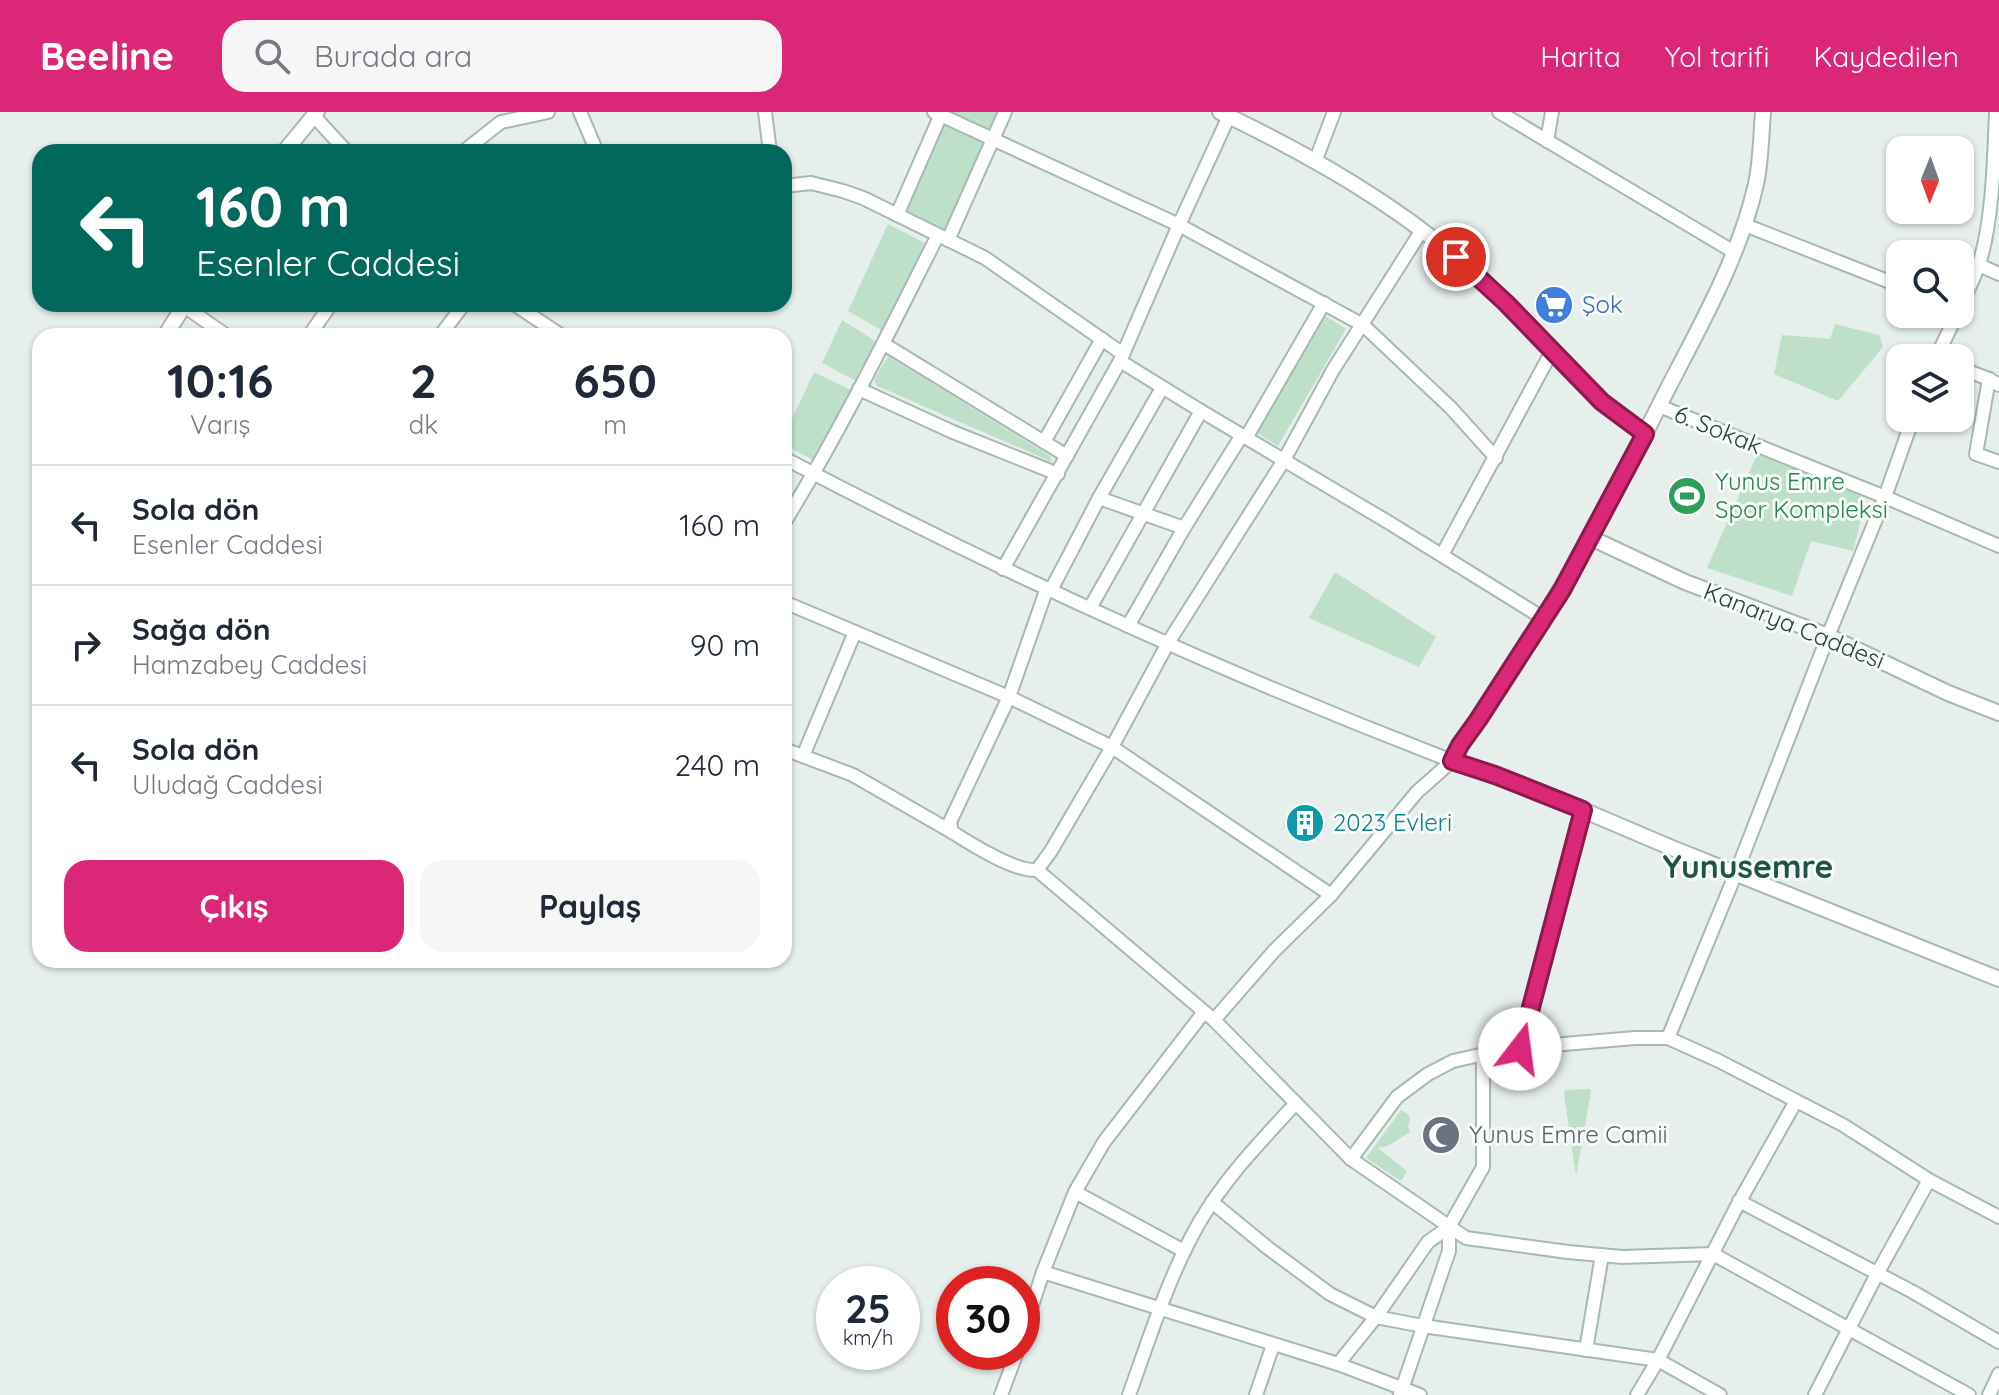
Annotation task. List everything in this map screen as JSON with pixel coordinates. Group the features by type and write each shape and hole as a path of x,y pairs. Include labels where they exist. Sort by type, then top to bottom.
{"street":[{"path":"473,144 501,122 548,112"},
{"path":"580,112 594,144"},
{"path":"765,112 769,144"},
{"path":"792,510 943,238 1005,112"},
{"path":"1315,162 1334,112"},
{"path":"1499,112 1734,252"},
{"path":"1547,141 1552,112"},
{"path":"1040,1281 1075,1192 1104,1142 1209,1016 1331,895 1417,792 1452,761 1562,590 1726,273 1745,225 1756,182 1763,112"},
{"path":"1974,276 1984,245 1989,211 1996,112"},
{"path":"290,144 315,113 340,144"},
{"path":"897,215 939,113 1179,225 1363,325 1451,408 1496,458"},
{"path":"1003,569 1122,358 1225,114 1375,196 1422,230 1473,271 1602,402 1645,434"},
{"path":"792,185 811,183 843,191 985,258 1102,339 1162,388 1543,618"},
{"path":"1745,225 1886,280"},
{"path":"1037,870 1112,747 1168,643 1284,460 1326,381 1422,230"},
{"path":"1979,265 1999,274"},
{"path":"1128,626 1184,528 1324,303"},
{"path":"194,312 216,328"},
{"path":"526,312 550,328"},
{"path":"1044,442 1102,339"},
{"path":"884,344 1067,456"},
{"path":"1442,555 1552,351"},
{"path":"1974,374 1994,382 1976,454 1999,462"},
{"path":"952,832 950,822 1009,697 1049,589 1162,388"},
{"path":"859,389 953,432 1058,474"},
{"name":"6. Sokak","path":"1659,406 1999,546"},
{"path":"1090,608 1201,411"},
{"path":"1668,1038 1885,497 1908,432"},
{"path":"792,462 1003,569 1342,718 1508,780 1999,979"},
{"path":"1099,498 1184,528"},
{"name":"Kanarya Caddesi","path":"1589,537 1685,582 1828,636 1948,693 1999,713"},
{"path":"792,605 1009,697 1112,747 1331,895"},
{"path":"803,756 855,632"},
{"path":"792,752 853,775 972,845 1026,871 1037,870 1209,1016 1351,1159 1466,1238 1622,1257 1713,1254 1969,1395"},
{"path":"1520,1049 1583,810"},
{"path":"1351,1159 1397,1097 1428,1074 1453,1061 1520,1049 1635,1038 1668,1038 1843,1125 1929,1180 1999,1217"},
{"path":"1338,1364 1376,1317 1428,1242 1449,1227 1483,1167 1483,1054"},
{"path":"1637,1395 1739,1201 1796,1101"},
{"path":"1129,1395 1184,1251 1212,1202 1240,1163 1296,1103"},
{"path":"1815,1395 1929,1180"},
{"path":"1075,1192 1184,1251"},
{"path":"1739,1201 1999,1342"},
{"path":"1212,1202 1330,1294 1376,1317 1658,1360 1720,1395"},
{"path":"1402,1391 1449,1251 1449,1227"},
{"path":"1586,1350 1602,1255"},
{"path":"1043,1272 1338,1364 1402,1391 1420,1395"},
{"path":"1256,1395 1273,1345"},
{"path":"1001,1395 1010,1370"},
{"path":"1989,1395 1999,1374"}],"green space":[{"path":"951,112 997,112 989,130"},
{"path":"943,123 983,142 945,230 904,212"},
{"path":"888,224 925,243 883,331 848,311"},
{"path":"1324,315 1346,329 1278,446 1257,433"},
{"path":"842,320 877,342 856,381 822,363"},
{"path":"1835,324 1879,335 1883,347 1838,401 1774,374 1782,335 1830,339"},
{"path":"888,356 1050,456 1052,462 877,386 874,380"},
{"path":"814,372 851,390 816,462 792,448 792,419"},
{"path":"1758,453 1860,494 1864,508 1853,551 1811,541 1792,596 1707,568"},
{"path":"1335,572 1436,637 1419,667 1309,618"},
{"path":"1590,1089 1576,1176 1564,1093 1565,1090"},
{"path":"1401,1110 1408,1114 1410,1132 1388,1146 1378,1148 1407,1171 1401,1181 1366,1158"}],"place":[{"name":"Şok","path":"1554,305"},
{"name":"Yunus Emre Spor Kompleksi","path":"1687,496"},
{"name":"2023 Evleri","path":"1305,823"},
{"name":"Yunus Emre Camii","path":"1441,1135"}],"district":[{"name":"Yunusemre","path":"1748,867"}],"route":[{"path":"1456,257 1506,303 1602,402 1645,434 1562,590 1452,761 1583,810 1520,1049"}]}
